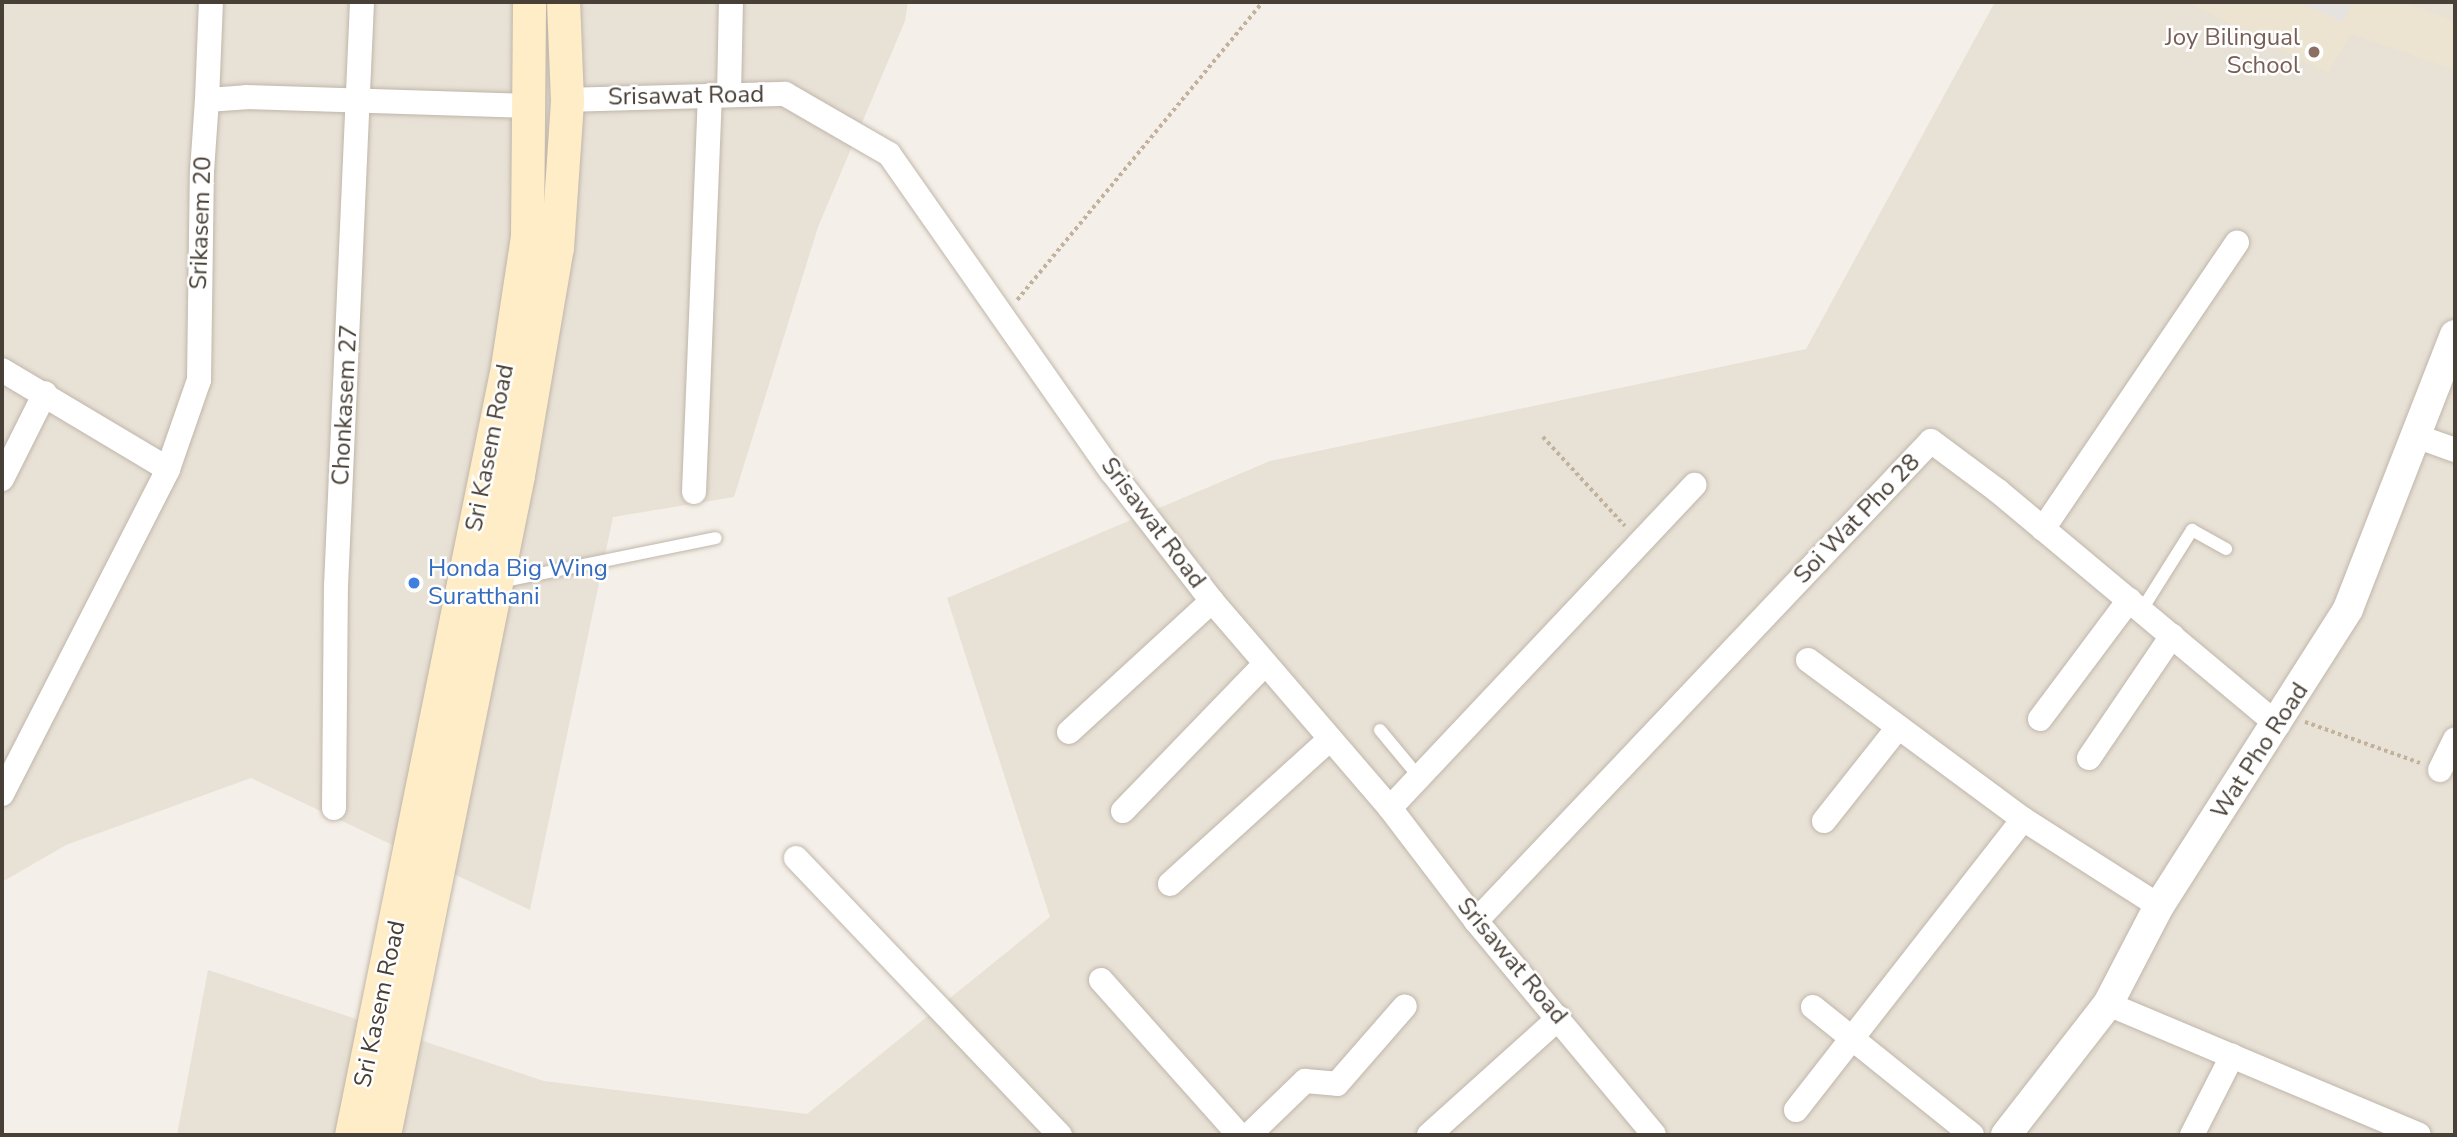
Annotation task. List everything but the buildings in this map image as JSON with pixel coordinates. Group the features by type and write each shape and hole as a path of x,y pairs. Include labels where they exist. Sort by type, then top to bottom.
{"main road":[{"name":"Sri Kasem Road","path":"384,1135 527,236 529,2"},
{"name":"Sri Kasem Road","path":"351,1135 496,583 557,248 567,100 562,2"}],"street":[{"name":"Srikasem 20","path":"2,794 168,469 199,380 211,2"},
{"name":"Chonkasem 27","path":"334,808 336,586 360,102 362,2"},
{"path":"694,492 719,95 731,2"},
{"name":"Srisawat Road","path":"567,100 785,94 889,154 1112,472 1212,601 1390,808 1476,921 1654,1135"},
{"path":"207,100 246,97 530,106"},
{"path":"2043,529 2237,243"},
{"name":"Wat Pho Road","path":"2006,1135 2108,1004 2159,906 2281,720 2348,609 2455,335"},
{"path":"2,370 46,393 168,469"},
{"path":"2,479 46,393"},
{"path":"2416,436 2455,450"},
{"name":"Soi Wat Pho 28","path":"1476,921 1931,441 2172,636 2281,720"},
{"path":"1390,808 1694,485"},
{"path":"1069,732 1212,601"},
{"path":"2040,719 2135,606"},
{"path":"2089,758 2172,636"},
{"path":"1808,660 1897,729 2023,819 2159,906"},
{"path":"1123,811 1265,664"},
{"path":"1824,821 1897,729"},
{"path":"2440,770 2455,738"},
{"path":"1170,884 1329,740"},
{"path":"1796,1110 2023,819"},
{"path":"796,858 1060,1135"},
{"path":"1101,980 1239,1135"},
{"path":"2108,1004 2419,1135"},
{"path":"1249,1135 1305,1082 1337,1084 1405,1006"},
{"path":"1813,1007 1972,1135"},
{"path":"1429,1135 1559,1018"},
{"path":"2192,1135 2232,1056"}],"lane":[{"path":"2135,606 2192,530 2226,549"},
{"path":"496,583 716,538"},
{"path":"1380,730 1419,777"}],"path":[{"path":"1003,317 1263,2"},
{"path":"1543,437 1640,542"},
{"path":"2281,720 2440,770"}],"shaded area":[{"path":"2,2 908,2 905,21 818,227 734,497 613,517 530,910 251,778 66,845 2,882"},
{"path":"1995,2 2455,2 2455,1135 177,1135 208,970 544,1081 807,1114 1050,917 947,598 1270,461 1806,349"},
{"name":"Joy Bilingual School","path":"2187,2 2404,2 2455,21 2455,70 2351,34 2328,73"},
{"path":"2300,2 2353,2 2343,22"}],"place":[{"name":"Joy Bilingual School","path":"2314,52"},
{"name":"Honda Big Wing Suratthani","path":"414,583"}]}
